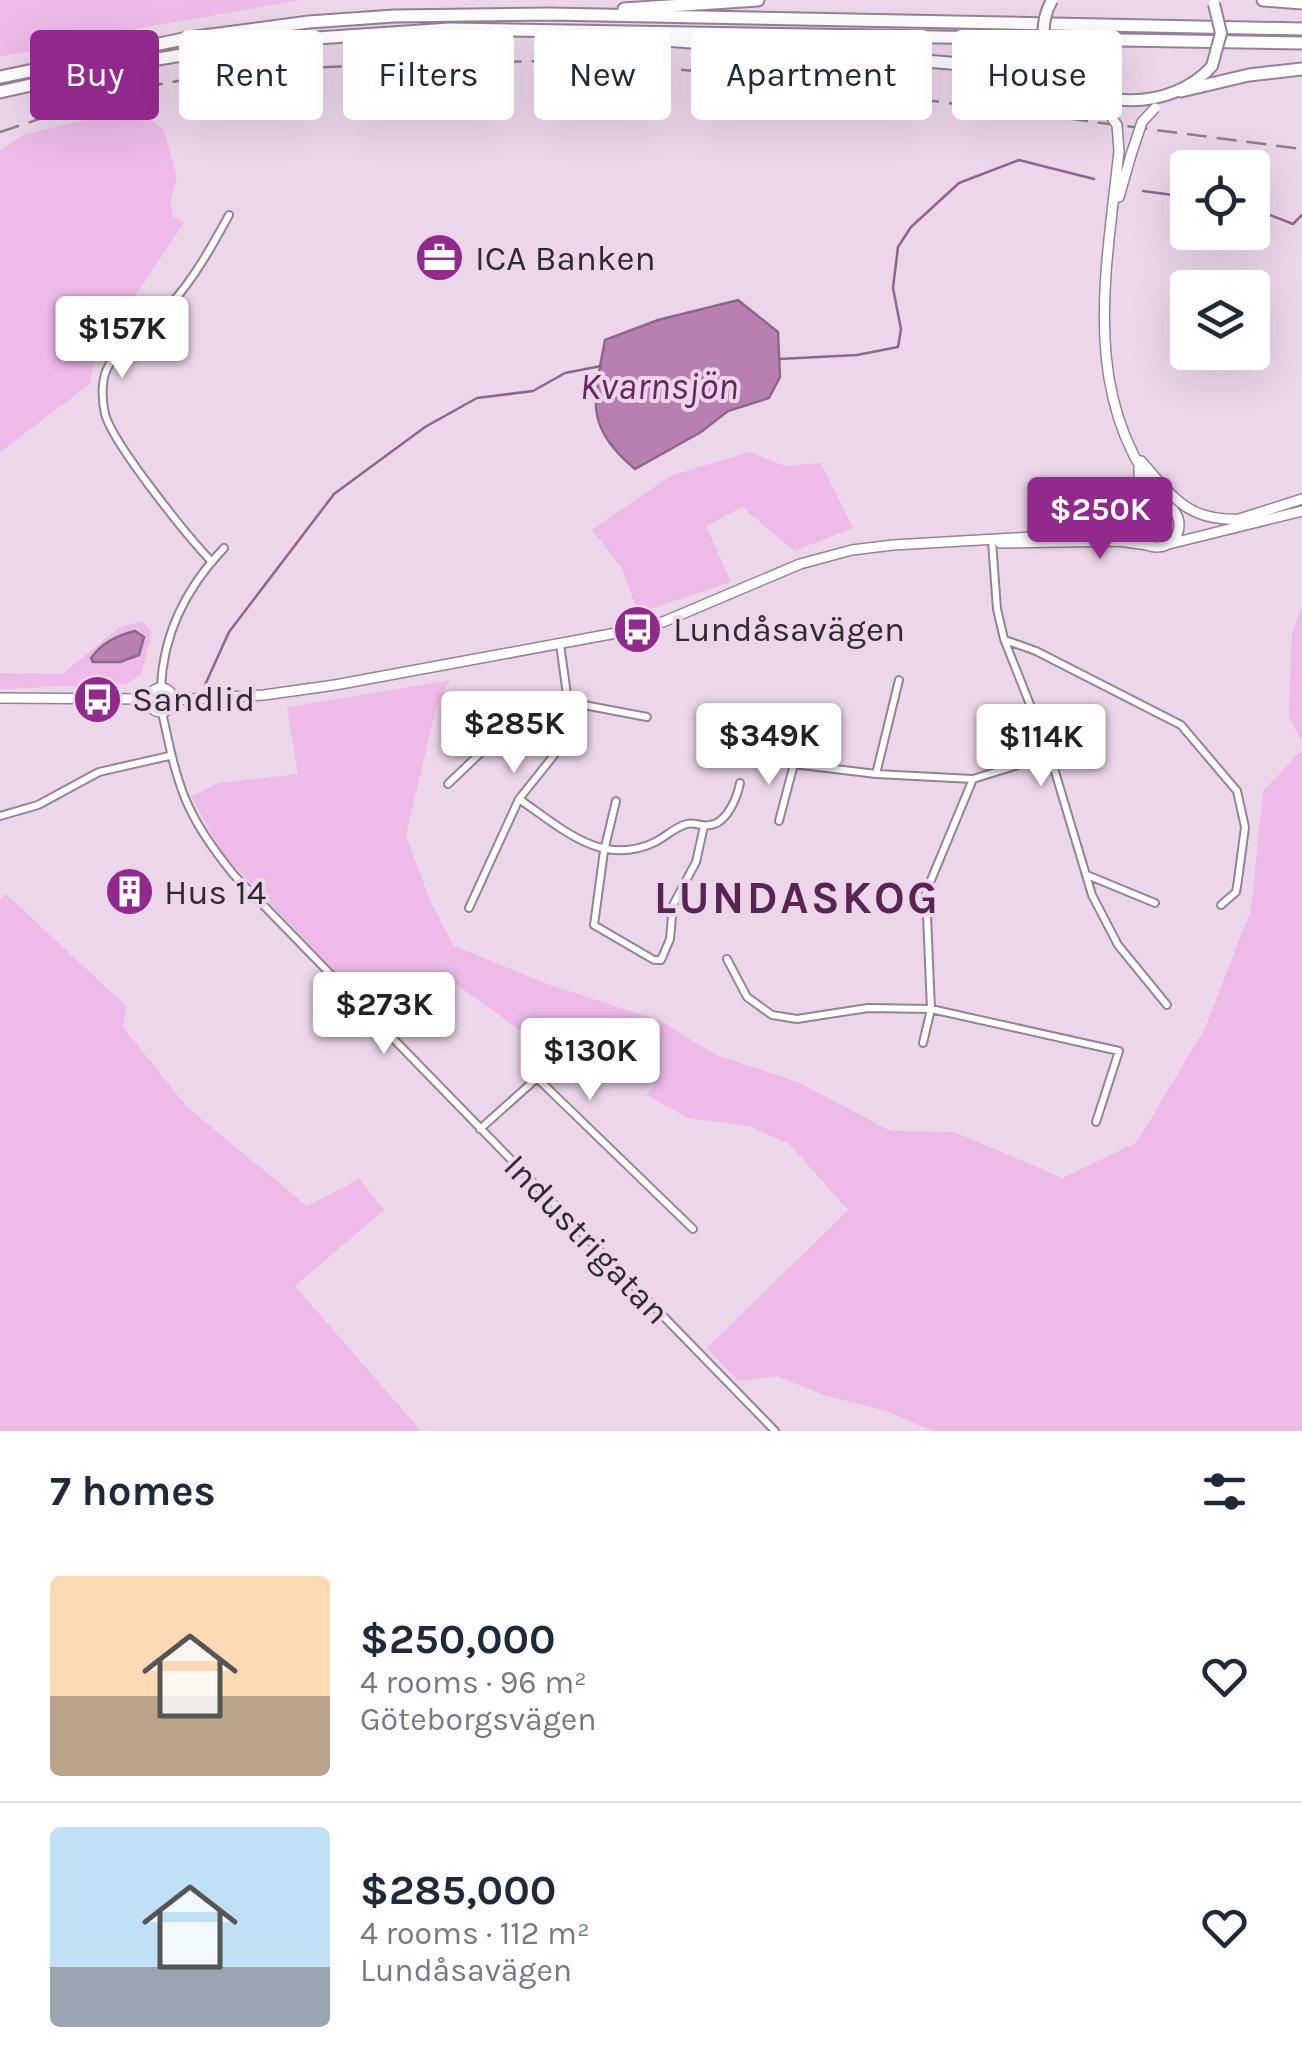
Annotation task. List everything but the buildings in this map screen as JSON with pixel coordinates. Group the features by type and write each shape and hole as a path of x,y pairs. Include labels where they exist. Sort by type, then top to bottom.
{"highway":[{"path":"550,14 758,0"},
{"path":"1264,0 1302,3"},
{"path":"0,77 115,51 257,28 394,16 550,14 1302,29"},
{"path":"0,92 118,66 258,42 450,28 1302,43"},
{"path":"580,29 763,50 952,64"},
{"path":"1181,91 1249,75 1302,70"}],"main road":[{"path":"1043,30 1052,0"},
{"path":"1122,99 1167,96 1198,81 1212,66 1221,33 1213,2"}],"street":[{"path":"1114,214 1142,122 1167,96"},
{"path":"1114,120 1118,152 1103,306 1104,348 1114,404 1138,465 1171,509 1178,530 1168,544"},
{"path":"212,562 116,438 105,414 103,384 117,352 170,305 202,264 229,215"},
{"path":"1132,450 1187,510 1213,518 1241,519"},
{"path":"1138,465 1135,530 1147,545"},
{"path":"992,542 1102,533 1125,525 1150,504 1212,523 1241,519 1302,499"},
{"path":"173,700 282,693 560,644 662,622 828,556 893,545 1119,541 1168,544 1298,511"},
{"path":"992,542 997,609 1004,640 1050,755 1092,895 1118,945 1166,1005"},
{"path":"161,688 164,648 172,625 224,548"},
{"path":"1004,640 1036,651 1181,726 1237,791 1245,827 1238,880 1236,892 1221,905"},
{"path":"470,908 520,800 559,749 568,702 560,644"},
{"path":"876,774 900,680"},
{"path":"161,688 173,700 170,708 162,712 153,708 150,699 161,688"},
{"path":"0,698 150,699"},
{"path":"448,784 508,730 568,702 647,718"},
{"name":"Industrigatan","path":"162,712 169,756 188,809 202,835 234,875 770,1429"},
{"path":"750,751 794,764 973,780 1050,755"},
{"path":"0,816 38,805 99,772 169,756"},
{"path":"778,821 794,764"},
{"path":"923,1043 931,1009 926,892 973,780"},
{"path":"520,800 580,841 604,851 629,850 652,844 688,824 720,822 737,796 740,783"},
{"path":"616,801 604,851 594,925 650,959 658,961 668,950 673,906 696,862 704,826"},
{"path":"1086,874 1155,903"},
{"path":"727,959 747,998 772,1016 797,1019 868,1008 931,1009 1118,1052 1096,1122"},
{"path":"480,1130 537,1078 692,1228"}],"shaded area":[{"path":"0,0 302,0 131,30 30,30 30,51 0,57"},
{"path":"86,120 152,120 164,130 177,177 171,198 172,216 184,223 95,357 90,384 0,452 0,151 22,135"},
{"path":"749,452 785,466 821,463 853,528 794,551 742,507 706,526 731,582 638,613 622,568 592,530 670,476"},
{"path":"1302,606 1302,742 1289,716 1292,633"},
{"path":"142,621 152,632 141,675 125,684 0,689 0,673 62,674 120,627"},
{"path":"450,680 436,708 406,835 431,903 454,946 550,985 661,1021 716,1055 800,1083 890,1131 954,1132 1063,1178 1137,1142 1205,1028 1251,910 1263,791 1302,750 1302,1431 933,1431 886,1411 823,1395 777,1376 738,1381 707,1348 848,1210 789,1144 749,1126 688,1118 646,1095 655,1085 579,1023 546,1049 456,984 401,1036 222,853 191,796 219,783 298,774 287,707"},
{"path":"6,894 126,1006 123,1027 187,1107 307,1206 359,1179 384,1210 295,1286 421,1431 0,1431 0,899"}],"water":[{"name":"Kvarnsjön","path":"738,300 778,332 780,377 769,398 728,411 701,432 635,469 607,439 596,410 605,340 658,320"},
{"path":"135,631 144,637 139,655 120,662 93,662 91,658 105,644"}],"waterway":[{"path":"779,359 857,355 898,347 901,329 893,288 898,247 911,227 959,183 1019,160 1094,179"},
{"path":"1143,191 1170,195"},
{"path":"1270,215 1293,224 1302,215"},
{"path":"205,685 229,632 334,494 425,427 477,398 533,391 565,373 601,366"}],"railway":[{"path":"0,132 124,91 215,74 291,68 571,60 718,73 1302,149"}],"place":[{"name":"ICA Banken","path":"440,258"},
{"name":"Lundåsavägen","path":"638,629"},
{"name":"Sandlid","path":"97,699"},
{"name":"Hus 14","path":"129,892"}],"district":[{"name":"LUNDASKOG","path":"797,897"}]}
